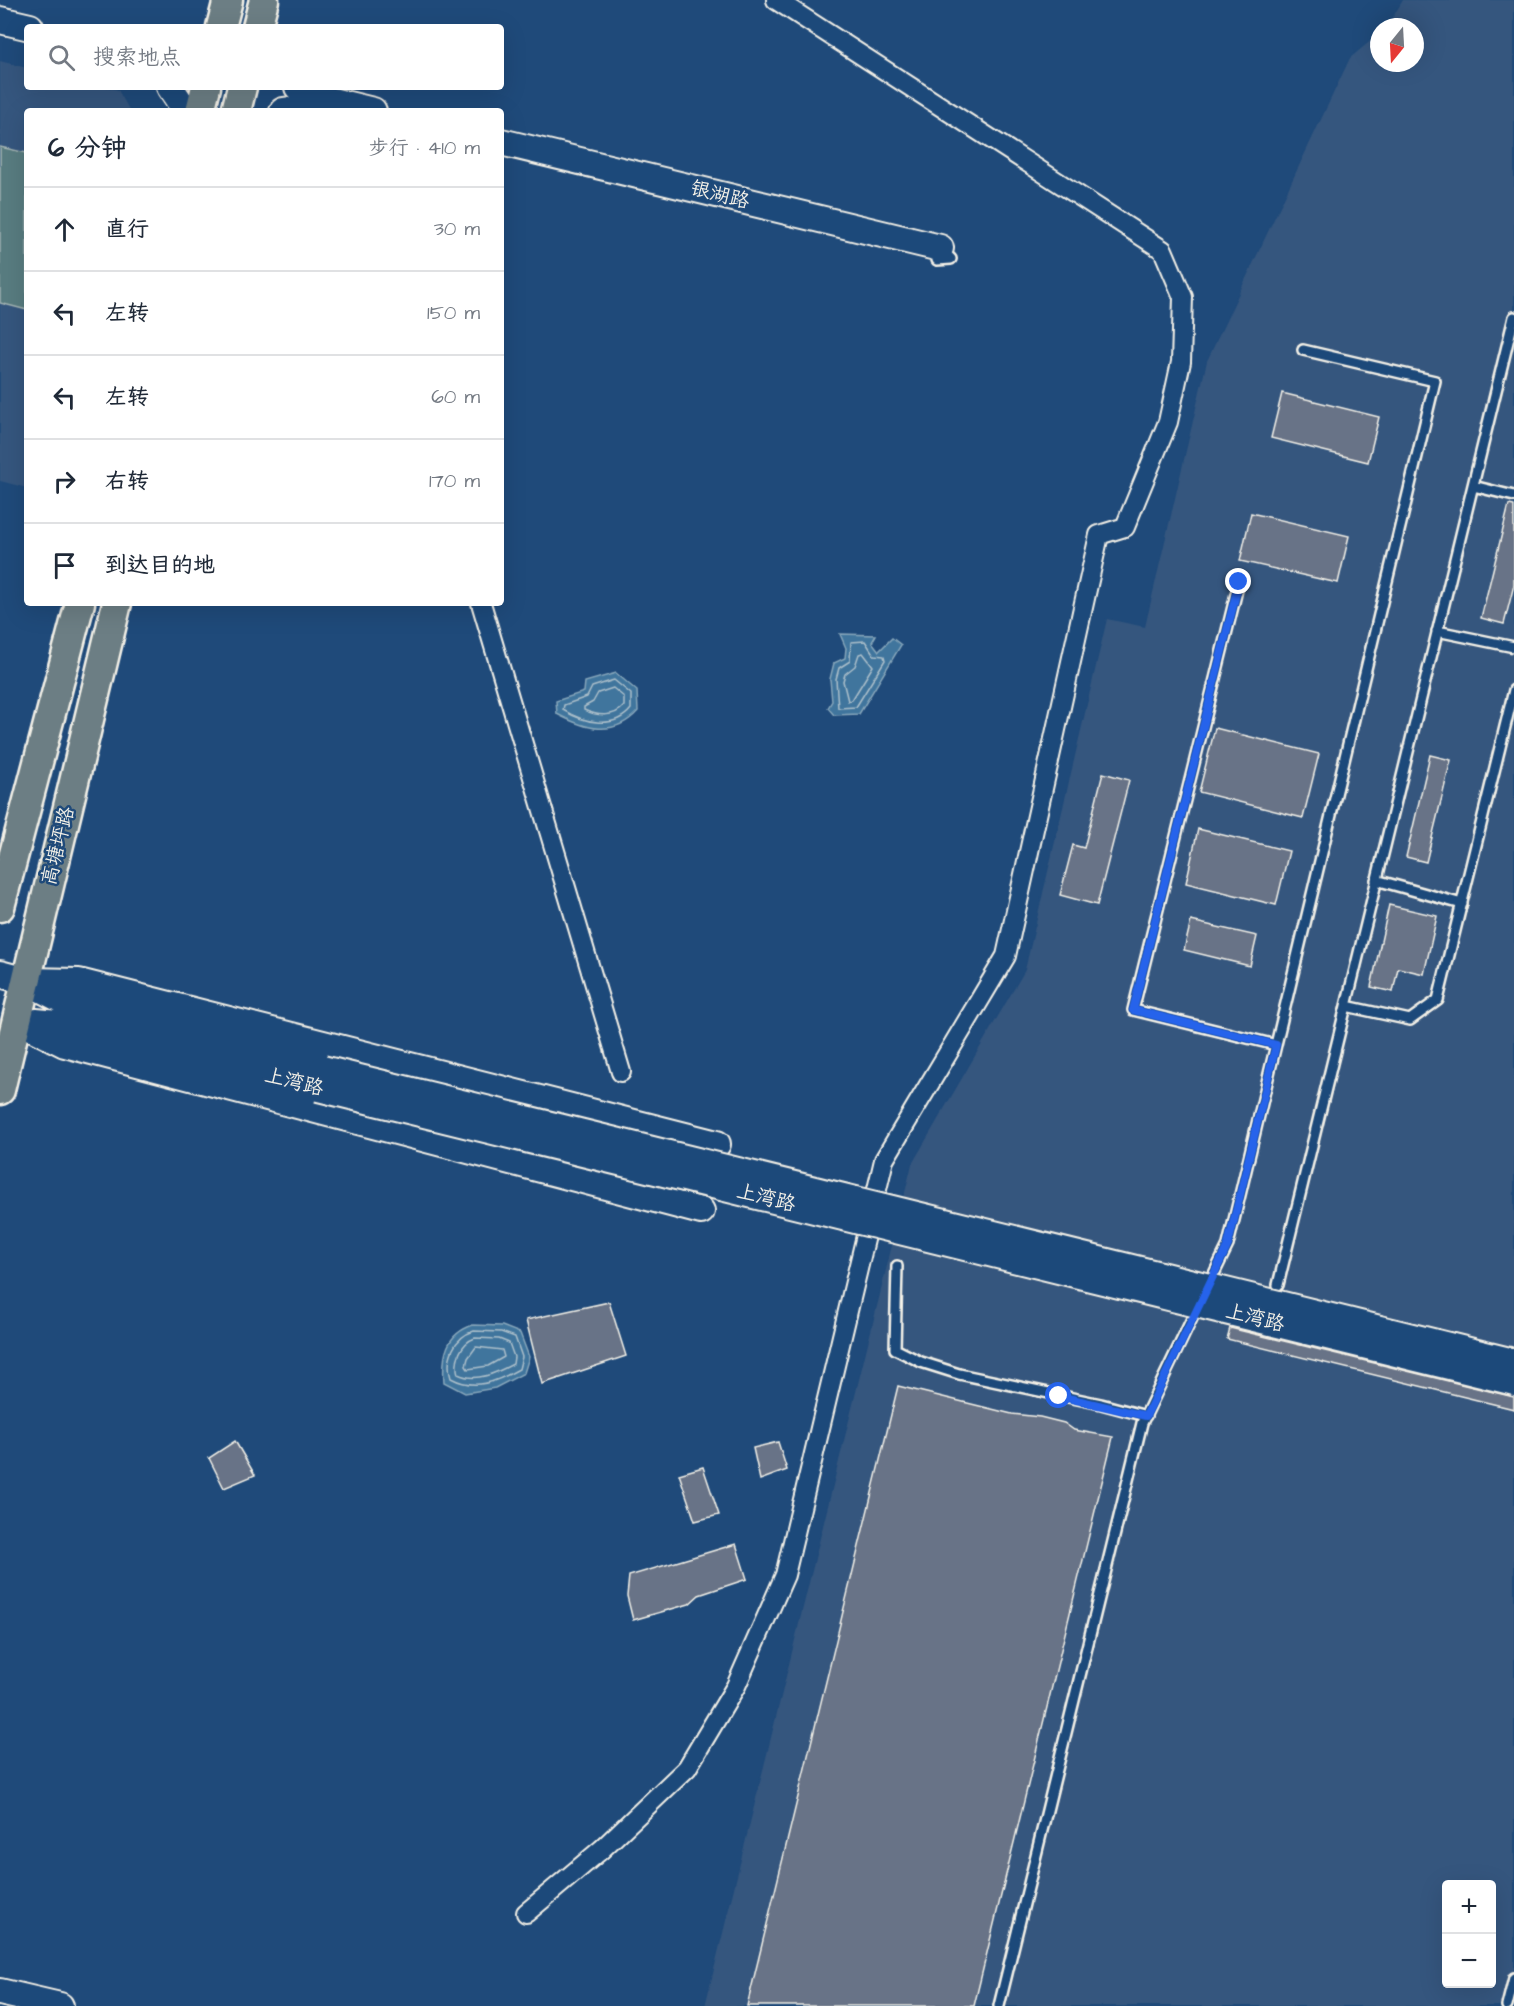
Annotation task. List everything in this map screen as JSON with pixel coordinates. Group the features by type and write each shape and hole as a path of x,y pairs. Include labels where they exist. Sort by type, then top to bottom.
{"main road":[{"path":"0,20 24,26"},
{"path":"0,34 24,39"},
{"path":"173,90 185,108"},
{"path":"201,108 205,90"},
{"path":"237,108 241,90"},
{"path":"302,90 311,96 361,108"},
{"name":"银湖路","path":"504,143 938,254 504,156"},
{"name":"高塘坪路","path":"0,907 79,606"},
{"name":"高塘坪路","path":"0,1090 13,978 116,606"},
{"path":"13,978 79,982 717,1144"},
{"name":"上湾路","path":"13,978 72,1005 321,1078 1514,1382"},
{"name":"上湾路","path":"8,1018 68,1025 321,1078 1514,1362"},
{"name":"上湾路","path":"8,1018 65,1044 706,1205"},
{"path":"0,1992 60,2006"}],"street":[{"path":"526,1912 602,1849 687,1768 736,1686 771,1609 785,1575 884,1160 1006,956 1099,535 1125,527 1168,422 1181,362 1183,297 1163,250 776,0"},
{"path":"482,606 621,1072"}],"lane":[{"path":"1278,1285 1514,317"},
{"path":"999,2006 1146,1416 1228,1245 1436,381 1303,350"},
{"path":"1473,486 1514,496"},
{"path":"1239,582 1133,1010 1276,1045"},
{"path":"1437,631 1514,646"},
{"path":"1346,1006 1410,1020 1438,1000 1514,690"},
{"path":"1376,880 1462,904"},
{"path":"706,1205 723,1152 717,1144"},
{"path":"897,1266 895,1349 921,1362 959,1374 1101,1404 1146,1416"},
{"path":"1507,2006 1514,1978"}],"shaded area":[{"path":"1403,0 1514,0 1514,2006 705,2006 912,1164 1025,970 1107,619 1145,627 1207,361 1350,58 1370,41 1370,72 1424,72 1424,18 1392,18"},
{"path":"0,61 24,67 24,90 118,90 128,108 24,108 24,487 0,481"}],"green space":[{"path":"0,147 24,152 24,309 0,303"}],"water":[{"path":"840,634 876,635 872,642 879,651 892,638 901,645 859,714 834,715 828,708 832,701 830,679 834,663 845,658 846,648"},
{"path":"616,673 637,691 638,711 629,719 609,728 599,728 578,724 557,714 556,701 584,692 585,682"},
{"path":"473,1325 502,1326 520,1333 529,1357 524,1373 495,1388 465,1393 444,1382 445,1354 451,1340"}],"building":[{"path":"1282,393 1379,417 1368,462 1271,438"},
{"path":"1509,505 1514,506 1514,585 1504,624 1481,618"},
{"path":"1251,513 1349,536 1338,583 1240,561"},
{"path":"1215,728 1319,754 1303,818 1199,792"},
{"path":"1430,755 1451,760 1426,862 1406,857"},
{"path":"1103,773 1129,780 1097,905 1060,895 1073,845 1084,848"},
{"path":"1198,829 1289,851 1276,905 1186,883"},
{"path":"1389,905 1437,916 1424,974 1398,968 1393,992 1371,987"},
{"path":"1191,921 1257,936 1250,966 1184,950"},
{"path":"609,1302 626,1356 542,1384 526,1320"},
{"path":"1230,1328 1514,1397 1514,1409 1227,1339"},
{"path":"898,1386 1012,1414 1040,1417 1064,1423 1074,1430 1113,1437 974,2006 747,2006"},
{"path":"235,1441 255,1475 224,1488 209,1458"},
{"path":"778,1442 787,1470 760,1480 753,1448"},
{"path":"703,1467 719,1515 695,1521 679,1474"},
{"path":"736,1544 747,1579 699,1595 689,1604 633,1620 627,1596 629,1576"}],"route":[{"path":"1059,1396 1146,1416 1228,1245 1276,1045 1133,1010 1239,582"}]}
